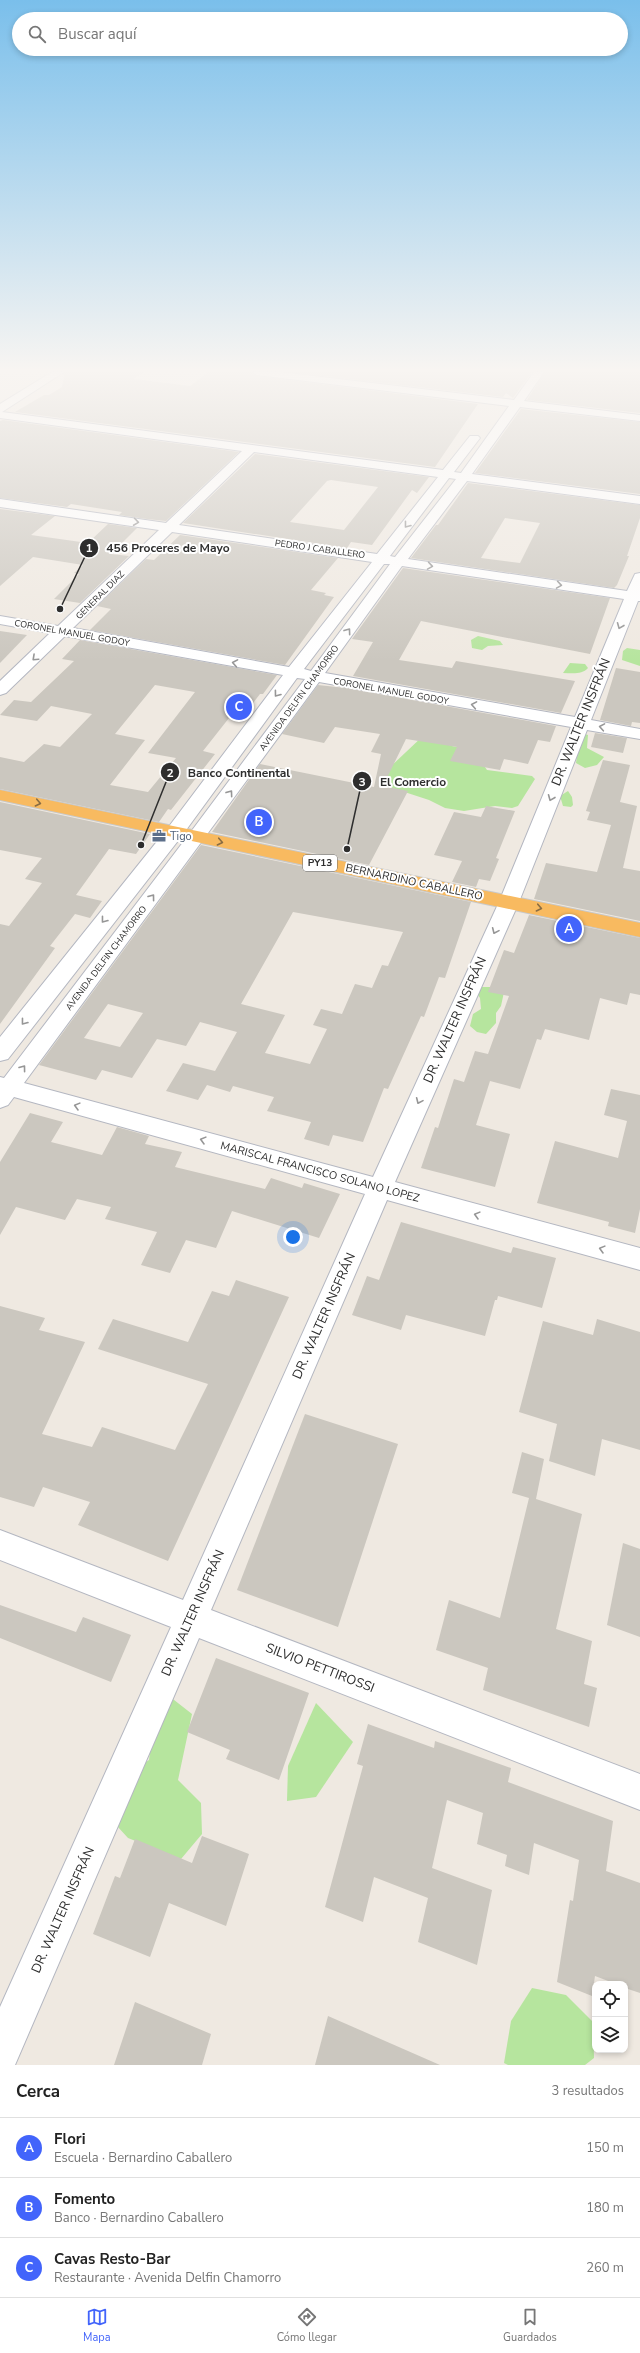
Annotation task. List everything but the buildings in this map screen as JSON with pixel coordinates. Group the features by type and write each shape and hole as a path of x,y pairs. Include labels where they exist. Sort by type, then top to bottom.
{"highway":[{"name":"BERNARDINO CABALLERO","path":"0,795 640,930"}],"street":[{"name":"GENERAL DIAZ","path":"0,690 63,632 231,468"},
{"path":"396,468 640,500"},
{"name":"AVENIDA DELFIN CHAMORRO","path":"0,1053 174,832 380,558 452,468"},
{"name":"AVENIDA DELFIN CHAMORRO","path":"3,1090 198,837 399,561 469,468"},
{"name":"PEDRO J CABALLERO","path":"0,503 399,561 637,590"},
{"name":"DR. WALTER INSFRÁN","path":"0,2053 380,1188 509,902 581,723 637,590"},
{"name":"CORONEL MANUEL GODOY","path":"0,620 292,674 640,734"},
{"name":"MARISCAL FRANCISCO SOLANO LOPEZ","path":"3,1090 380,1188 640,1259"},
{"name":"SILVIO PETTIROSSI","path":"0,1545 640,1792"}],"green space":[{"path":"478,636 500,641 503,645 488,646 482,650 472,648 471,640"},
{"path":"627,648 640,650 640,666 622,660 623,651"},
{"path":"570,663 585,664 588,668 580,673 563,673"},
{"path":"585,734 588,735 587,748 604,757 597,765 585,768 576,763 579,740"},
{"path":"424,735 452,746 474,751 487,770 532,776 535,779 518,806 512,808 495,806 464,811 445,808 429,800 383,785 387,770"},
{"path":"568,791 572,797 573,805 571,807 563,806 560,796"},
{"path":"480,987 498,987 504,992 501,1006 496,1013 496,1023 486,1034 477,1032 470,1026 473,1014 481,1009 480,998 476,992"},
{"path":"169,1696 192,1714 178,1780 201,1803 202,1834 181,1859 128,1838 107,1815 119,1780 149,1760 153,1725"},
{"path":"316,1703 353,1742 316,1797 287,1801 288,1766"},
{"path":"532,1988 566,1995 592,2021 592,2053 594,2053 594,2058 585,2065 508,2065 504,2063 511,2021"}],"place":[{"name":"456 Proceres de Mayo","path":"60,609"},
{"name":"Cavas Resto-Bar","path":"239,707"},
{"name":"Fomento","path":"259,822"},
{"name":"Tigo","path":"159,836"},
{"name":"Banco Continental","path":"141,845"},
{"name":"El Comercio","path":"347,849"},
{"name":"Flori","path":"569,929"}]}
